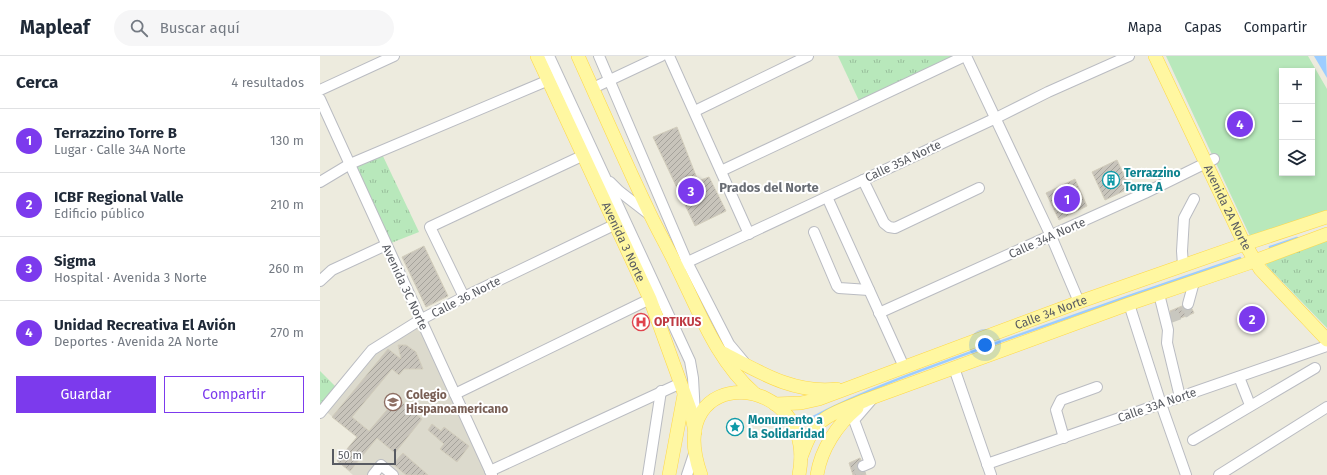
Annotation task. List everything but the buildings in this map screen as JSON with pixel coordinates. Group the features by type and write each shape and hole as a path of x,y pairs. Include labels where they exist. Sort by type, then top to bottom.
{"main road":[{"name":"Avenida 3 Norte","path":"537,56 555,81 584,155 650,299 691,412 695,429 695,451 701,475"},
{"path":"578,56 650,215 682,264 706,328 736,375 755,394"},
{"name":"Avenida 2A Norte","path":"1156,56 1259,260 1260,269 1327,340"},
{"name":"Avenida 2A Norte","path":"1166,56 1210,161"},
{"name":"Calle 34 Norte","path":"775,404 801,404 820,399 1079,302 1249,242 1327,217"},
{"name":"Calle 34 Norte","path":"801,457 805,445 815,427 832,415 870,399 1129,304 1259,260 1327,234"},
{"name":"Avenida 2A Norte","path":"1259,260 1267,266 1327,328"},
{"path":"719,350 765,375 795,387 829,390 851,387"},
{"path":"669,475 683,388"},
{"path":"695,429 698,420 707,406 718,397 732,392 744,392 764,397 775,404 790,420 796,432 801,457 799,475"},
{"path":"817,475 822,456 838,428 848,415 870,399"}],"street":[{"path":"320,90 394,56"},
{"path":"549,56 555,81 604,176 690,362 693,378 695,429"},
{"path":"555,56 555,81"},
{"path":"599,56 610,80 682,264 729,344 746,365"},
{"path":"593,88 662,56"},
{"path":"669,56 749,234"},
{"path":"695,112 808,56"},
{"path":"721,171 965,56 996,118 1051,236 1079,302"},
{"name":"Calle 35A Norte","path":"682,264 996,118 1048,92 1129,56"},
{"path":"320,182 350,164 555,81"},
{"name":"Avenida 3C Norte","path":"320,99 491,473"},
{"path":"464,297 430,227 584,155"},
{"name":"Calle 34A Norte","path":"879,312 1051,236 1145,193 1210,161"},
{"path":"604,176 618,191 650,215"},
{"path":"862,180 884,223 889,227 895,228 979,188"},
{"path":"826,197 904,367"},
{"path":"1183,265 1182,251 1184,218 1194,199"},
{"name":"Calle 36 Norte","path":"320,413 372,350 420,320 464,297 616,224"},
{"path":"814,232 837,286 839,288 869,290"},
{"path":"320,281 332,270 386,244"},
{"path":"1188,304 1194,282"},
{"path":"1159,294 1168,319 1167,343 1180,397"},
{"path":"455,394 650,299"},
{"path":"1129,304 1161,404 1186,475"},
{"name":"Calle 33A Norte","path":"987,464 1327,346"},
{"path":"954,368 991,475"},
{"path":"1193,440 1315,368"},
{"path":"1239,377 1250,405"},
{"path":"1064,438 1056,410 1060,400 1097,387"},
{"path":"491,473 661,392 683,388"},
{"path":"648,475 661,392"},
{"path":"863,466 870,463 854,420 870,399"},
{"path":"1219,475 1235,471 1327,407"},
{"path":"688,475 695,451"},
{"path":"373,475 381,465 393,475"}],"shaded area":[{"name":"Colegio Hispanoamericano","path":"420,320 490,471 486,475 393,475 381,465 373,475 353,475 337,461 357,437 323,409 372,350"}],"green space":[{"path":"838,56 965,56 861,105"},
{"path":"1166,56 1308,56 1315,68 1279,68 1279,176 1315,176 1315,68 1327,89 1327,217 1250,236"},
{"path":"381,152 419,232 386,245 350,164"},
{"path":"1327,234 1327,328 1267,266 1263,258"},
{"path":"320,371 338,389 320,413"}],"water":[{"path":"1314,56 1326,56 1327,78"}],"waterway":[{"path":"1270,247 1297,238"},
{"path":"811,418 855,397 923,370 1240,258"}],"tunnel":[{"path":"1170,318 1186,312 1188,304"},
{"path":"861,475 859,468 863,466"}],"place":[{"name":"Unidad Recreativa El Avión","path":"1240,124"},
{"name":"Terrazzino Torre A","path":"1111,180"},
{"name":"Sigma","path":"691,191"},
{"name":"Terrazzino Torre B","path":"1067,199"},
{"name":"ICBF Regional Valle","path":"1252,319"},
{"name":"OPTIKUS","path":"641,322"},
{"name":"Colegio Hispanoamericano","path":"393,402"},
{"name":"Monumento a la Solidaridad","path":"735,427"}],"district":[{"name":"Prados del Norte","path":"769,187"}]}
